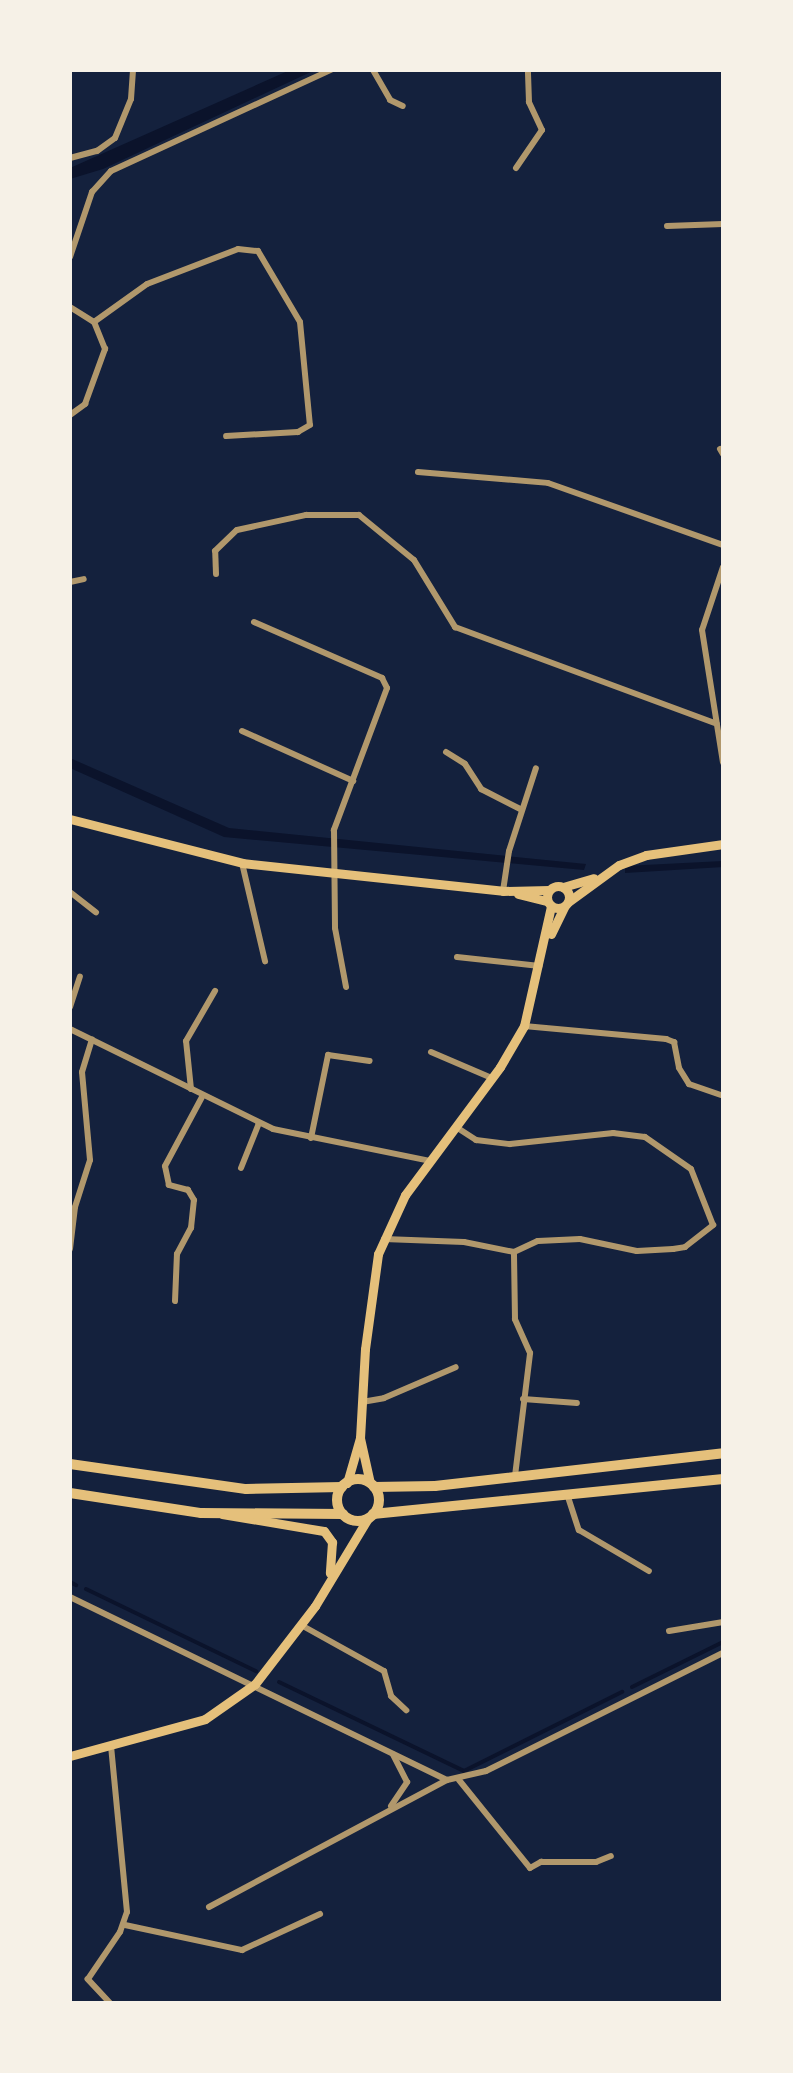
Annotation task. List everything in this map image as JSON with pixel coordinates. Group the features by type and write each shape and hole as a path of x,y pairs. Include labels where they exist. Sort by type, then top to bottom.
{"main road":[{"path":"70,819 242,863 505,891 563,887 602,875 646,855 723,844"},
{"path":"546,944 566,904 602,875"},
{"path":"563,887 566,904"},
{"path":"343,1514 337,1497 345,1485 360,1438 372,1278 384,1239 405,1195 492,1078 524,1026 546,944 549,890"},
{"path":"505,891 549,904 566,904"},
{"path":"70,1756 205,1719 255,1684 301,1625 378,1504 360,1438"},
{"path":"70,1464 246,1489 515,1476 723,1453"},
{"path":"222,1514 343,1514 356,1521 371,1516 723,1479"},
{"path":"70,1493 324,1531 332,1542 330,1576"}],"street":[{"path":"70,158 97,151 115,138 131,99 133,70"},
{"path":"70,257 92,192 111,171 331,70"},
{"path":"373,70 390,100 403,106"},
{"path":"516,168 542,130 529,102 528,70"},
{"path":"667,226 723,224"},
{"path":"94,322 147,284 247,248 266,260 300,322 306,430 226,436"},
{"path":"70,307 94,322 105,349 85,404 70,415"},
{"path":"418,472 548,483 723,545"},
{"path":"216,574 215,551 237,530 343,512 359,515 414,560 441,609 455,627 717,724"},
{"path":"723,567 702,630 723,762"},
{"path":"70,582 84,579"},
{"path":"254,622 382,678 387,688 334,830 335,928 346,987"},
{"path":"242,731 353,781"},
{"path":"446,752 465,764 481,789 520,809"},
{"path":"505,891 509,851 520,809 536,768"},
{"path":"242,863 265,961"},
{"path":"70,892 96,912"},
{"path":"457,957 540,966"},
{"path":"70,1007 80,977"},
{"path":"191,1089 186,1041 215,991"},
{"path":"524,1026 666,1039 674,1042 679,1068 689,1084 723,1096"},
{"path":"70,1029 259,1123 311,1138 430,1161"},
{"path":"70,1249 72,1206 90,1160 82,1072 92,1040"},
{"path":"431,1052 492,1078"},
{"path":"311,1138 328,1055 370,1061"},
{"path":"175,1301 177,1254 191,1228 194,1200 188,1190 169,1185 165,1166 202,1097"},
{"path":"241,1168 259,1123"},
{"path":"456,1127 476,1140 510,1144 613,1133 645,1137 691,1169 713,1225"},
{"path":"384,1239 464,1242 514,1252 538,1241 580,1239 637,1251 673,1249 713,1225 723,1226"},
{"path":"514,1252 515,1319 530,1353 515,1476"},
{"path":"362,1402 384,1398 456,1367"},
{"path":"523,1399 577,1403"},
{"path":"568,1497 579,1530 649,1571"},
{"path":"70,1597 255,1684 447,1780"},
{"path":"669,1631 723,1622"},
{"path":"301,1625 384,1671 391,1696 406,1710"},
{"path":"209,1907 447,1780 459,1780 597,1719 723,1653"},
{"path":"110,2003 88,1979 125,1925 111,1746"},
{"path":"389,1809 407,1782 392,1752"},
{"path":"459,1780 530,1868 541,1862 596,1862 611,1856"},
{"path":"125,1925 242,1950 320,1914"}],"water":[{"path":"290,70 315,70 103,169 70,179 70,168"},
{"path":"70,758 229,828 586,864 584,870 224,837 70,768"},
{"path":"723,861 723,867 625,873 625,866"}],"waterway":[{"path":"70,1582 76,1585"},
{"path":"86,1589 256,1671"},
{"path":"632,1687 723,1642"},
{"path":"279,1682 464,1771 622,1692"}]}
